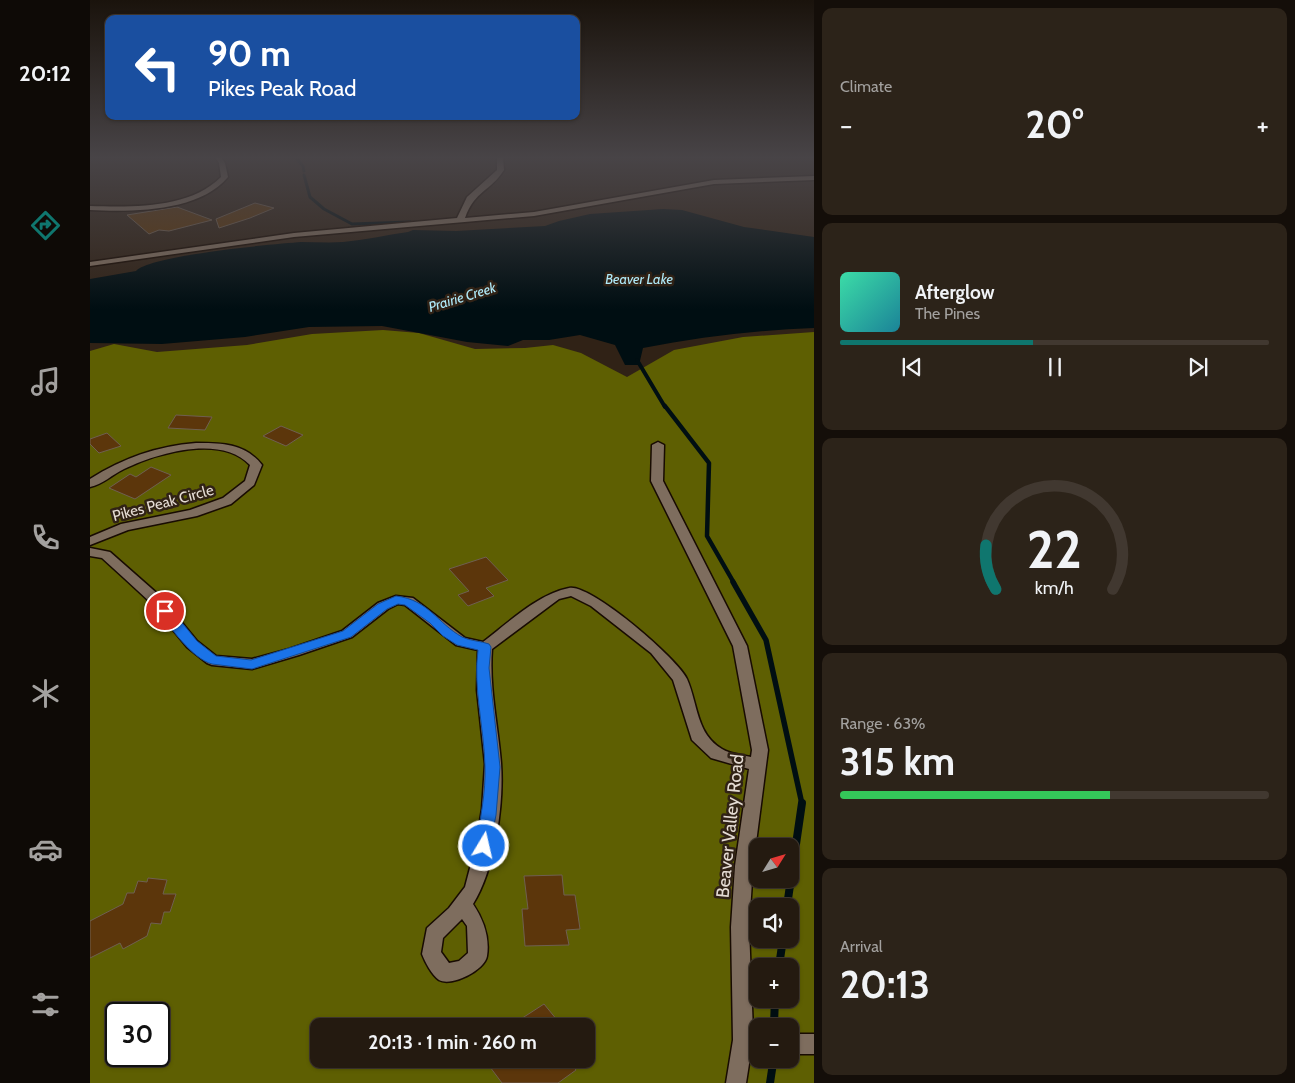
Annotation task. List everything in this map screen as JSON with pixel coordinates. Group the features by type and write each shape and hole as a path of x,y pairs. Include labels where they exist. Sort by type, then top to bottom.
{"street":[{"path":"90,208 118,208"},
{"path":"460,221 466,208"},
{"path":"90,264 294,235 534,214 570,208"},
{"name":"Pikes Peak Circle","path":"90,484 110,470 137,458 167,449 198,445 224,446 244,453 256,465 250,483 227,501 193,513 125,527 90,541"},
{"name":"Beaver Valley Road","path":"658,445 658,481 740,646 760,750 744,866 740,927 749,1030"},
{"path":"90,552 106,555 129,575 155,599 192,644 212,660 252,664 294,652 347,634 383,606 396,600 408,601 461,642 485,647"},
{"path":"463,903 472,889 481,862 489,815 493,767 482,668 485,647 554,596 572,591 596,603 656,650 680,679 697,736 717,754 758,766"},
{"name":"Beaver Valley Road","path":"736,1083 749,1044"},
{"path":"799,1044 814,1044"}],"shaded area":[{"path":"383,330 419,333 475,349 525,348 553,345 581,353 627,377 674,350 743,337 814,332 814,1083 90,1083 90,351 114,344 157,352 247,345 312,334"}],"water":[{"name":"Beaver Lake","path":"663,209 682,210 744,227 814,237 814,328 728,335 643,348 639,365 625,365 615,345 580,335 549,340 523,340 508,346 467,342 382,326 309,327 245,337 162,344 90,343 90,279 136,271 146,265 164,260 214,251 266,245 351,241 413,230 456,231 545,226 590,214"}],"building":[{"path":"178,208 212,220 169,231 159,230 149,234 127,215"},
{"path":"244,208 274,208 219,228 216,219"},
{"path":"176,415 212,417 205,430 168,428"},
{"path":"281,426 303,435 286,446 263,436"},
{"path":"107,433 121,446 99,453 90,444 90,439"},
{"path":"151,467 171,475 135,499 109,488 130,474 136,477"},
{"path":"486,557 508,580 486,588 494,596 468,606 458,595 469,591 449,569"},
{"path":"562,875 564,895 575,895 580,929 566,930 569,945 525,946 522,909 528,909 524,876"},
{"path":"148,878 167,880 163,894 176,894 170,912 164,912 161,924 151,923 147,936 123,949 120,943 90,958 90,921 123,904 127,893 134,893 138,881 147,882"},
{"path":"544,1004 555,1018 522,1018"},
{"path":"491,1068 574,1068 576,1070 558,1083 502,1083"}],"waterway":[{"path":"322,208 352,224 410,222"},
{"path":"637,360 665,407"},
{"path":"665,406 709,463 707,536 734,583"},
{"path":"733,582 766,640 802,804"},
{"path":"788,898 802,804"},
{"path":"780,958 782,948"},
{"path":"774,1018 775,1008"},
{"path":"770,1083 772,1068"}],"route":[{"path":"165,611 192,644 212,660 252,664 294,652 347,634 383,606 396,600 408,601 461,642 485,647 482,668 493,767 484,846"}],"water label":[{"name":"Prairie Creek","path":"462,297"}]}
